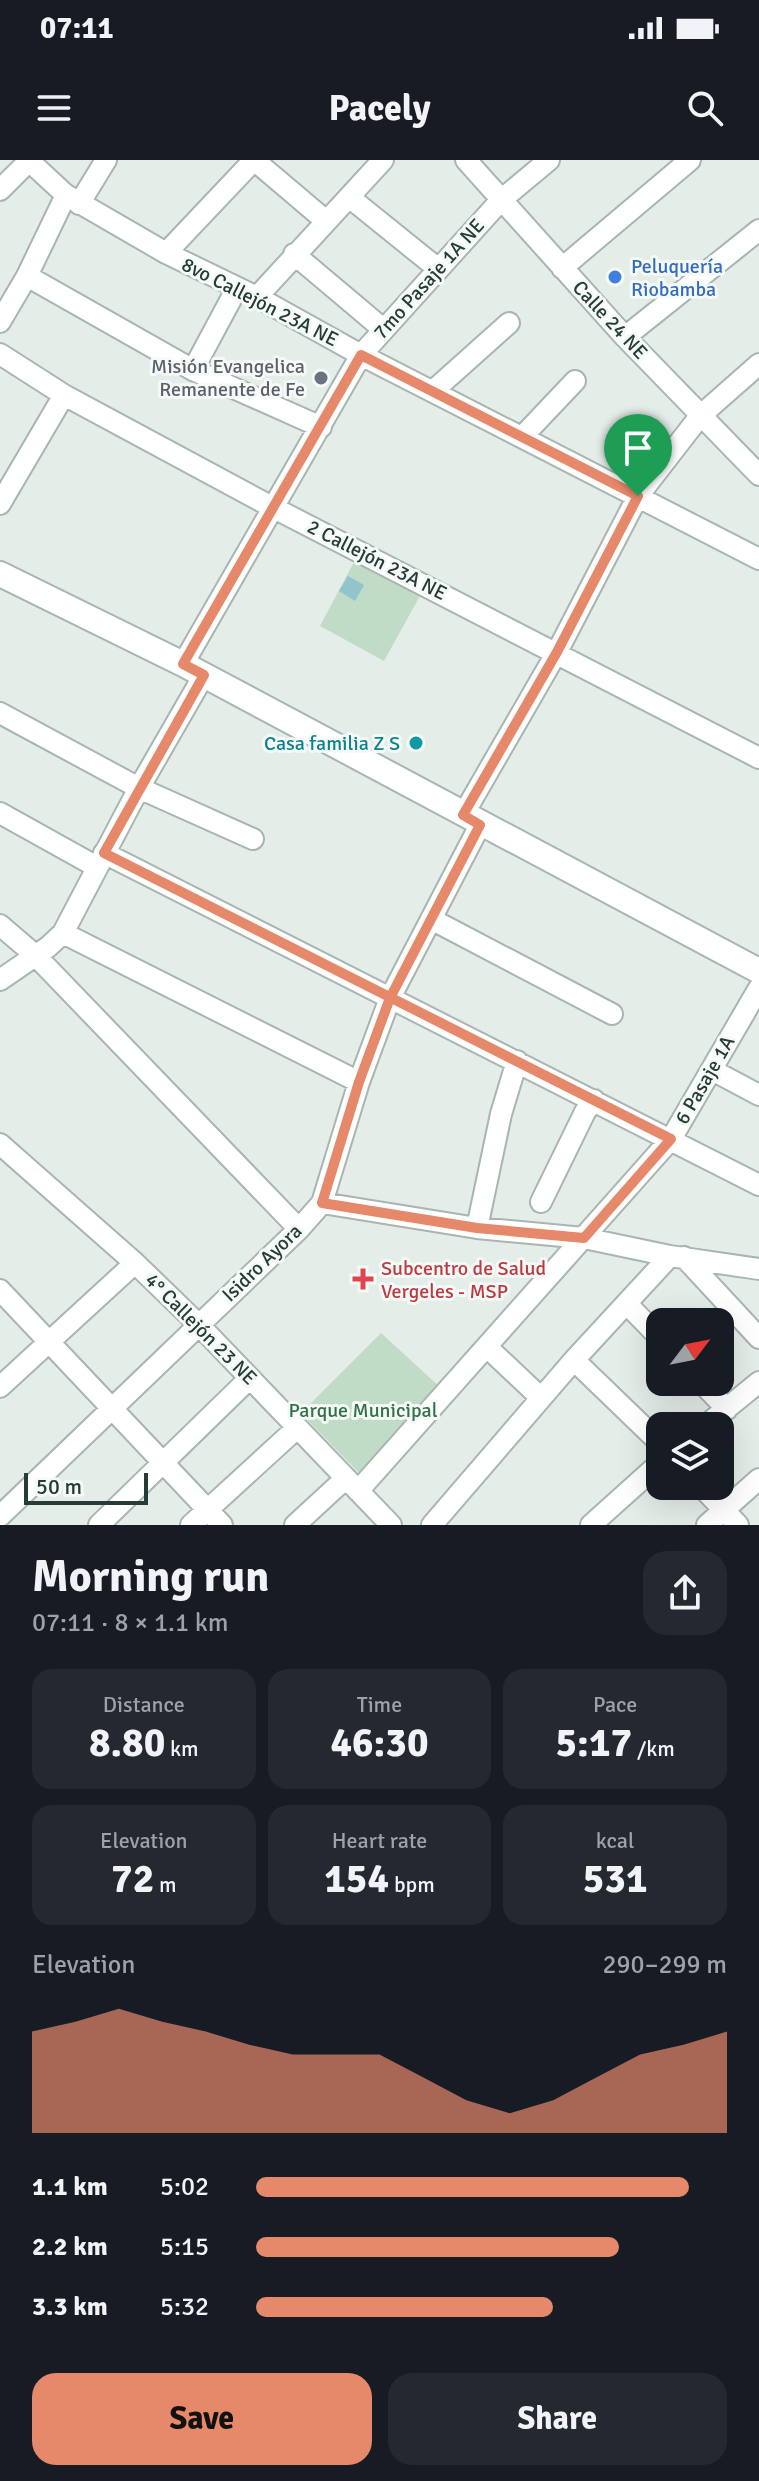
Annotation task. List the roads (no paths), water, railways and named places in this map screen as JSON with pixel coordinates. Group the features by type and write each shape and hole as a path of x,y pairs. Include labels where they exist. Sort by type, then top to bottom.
{"street":[{"path":"0,322 72,200 106,160"},
{"path":"166,253 254,160 326,221"},
{"path":"257,297 383,160"},
{"name":"Calle 24 NE","path":"466,160 625,337 759,475"},
{"name":"7mo Pasaje 1A NE","path":"63,933 139,788 272,507 361,355 501,200 549,160"},
{"path":"562,268 690,160"},
{"path":"0,190 28,161"},
{"name":"8vo Callejón 23A NE","path":"28,161 72,200 166,253 257,297 361,355 759,559"},
{"path":"349,197 437,268"},
{"path":"625,337 759,230"},
{"path":"294,254 383,329"},
{"path":"27,276 193,370 321,427"},
{"path":"193,370 237,288"},
{"path":"433,391 509,323"},
{"name":"2 Callejón 23A NE","path":"0,354 64,395 272,507 759,758"},
{"name":"Isidro Ayora","path":"0,1516 299,1229 322,1203 359,1082 390,998 431,919 471,820 638,496 700,416 759,364"},
{"path":"522,437 575,381"},
{"path":"0,504 64,395"},
{"path":"0,574 194,670 757,970"},
{"path":"0,713 139,788 253,839"},
{"path":"0,813 390,998 759,1185"},
{"path":"431,919 612,1014"},
{"path":"0,925 35,955 299,1229"},
{"path":"0,980 63,933 359,1082"},
{"name":"6 Pasaje 1A","path":"295,1525 352,1484 487,1347 671,1139 712,1070 757,970"},
{"path":"477,1228 501,1114 517,1061"},
{"path":"712,1070 759,1095"},
{"path":"541,1202 585,1112 594,1100"},
{"name":"4° Callejón 23 NE","path":"0,1144 135,1263 198,1324 391,1525"},
{"path":"322,1203 477,1228 584,1238 759,1269"},
{"path":"432,1525 574,1360 677,1256"},
{"path":"677,1256 759,1338"},
{"path":"0,1387 135,1263"},
{"path":"0,1290 222,1525"},
{"path":"627,1304 646,1324"},
{"path":"487,1347 541,1398"},
{"path":"574,1360 646,1429"},
{"path":"99,1525 250,1378"},
{"path":"723,1412 759,1382"},
{"path":"714,1396 727,1409"},
{"path":"191,1525 297,1428"},
{"path":"591,1525 646,1476"},
{"path":"707,1525 731,1517 759,1479"},
{"path":"715,1500 731,1517"}],"water":[{"path":"348,576 364,585 355,601 339,591"}],"place":[{"name":"Peluquería Riobamba","path":"615,277"},
{"name":"Misión Evangelica Remanente de Fe","path":"321,378"},
{"name":"Casa familia Z S","path":"416,743"},
{"name":"Subcentro de Salud Vergeles - MSP","path":"363,1279"}],"park label":[{"name":"Parque Municipal","path":"363,1410"}]}
